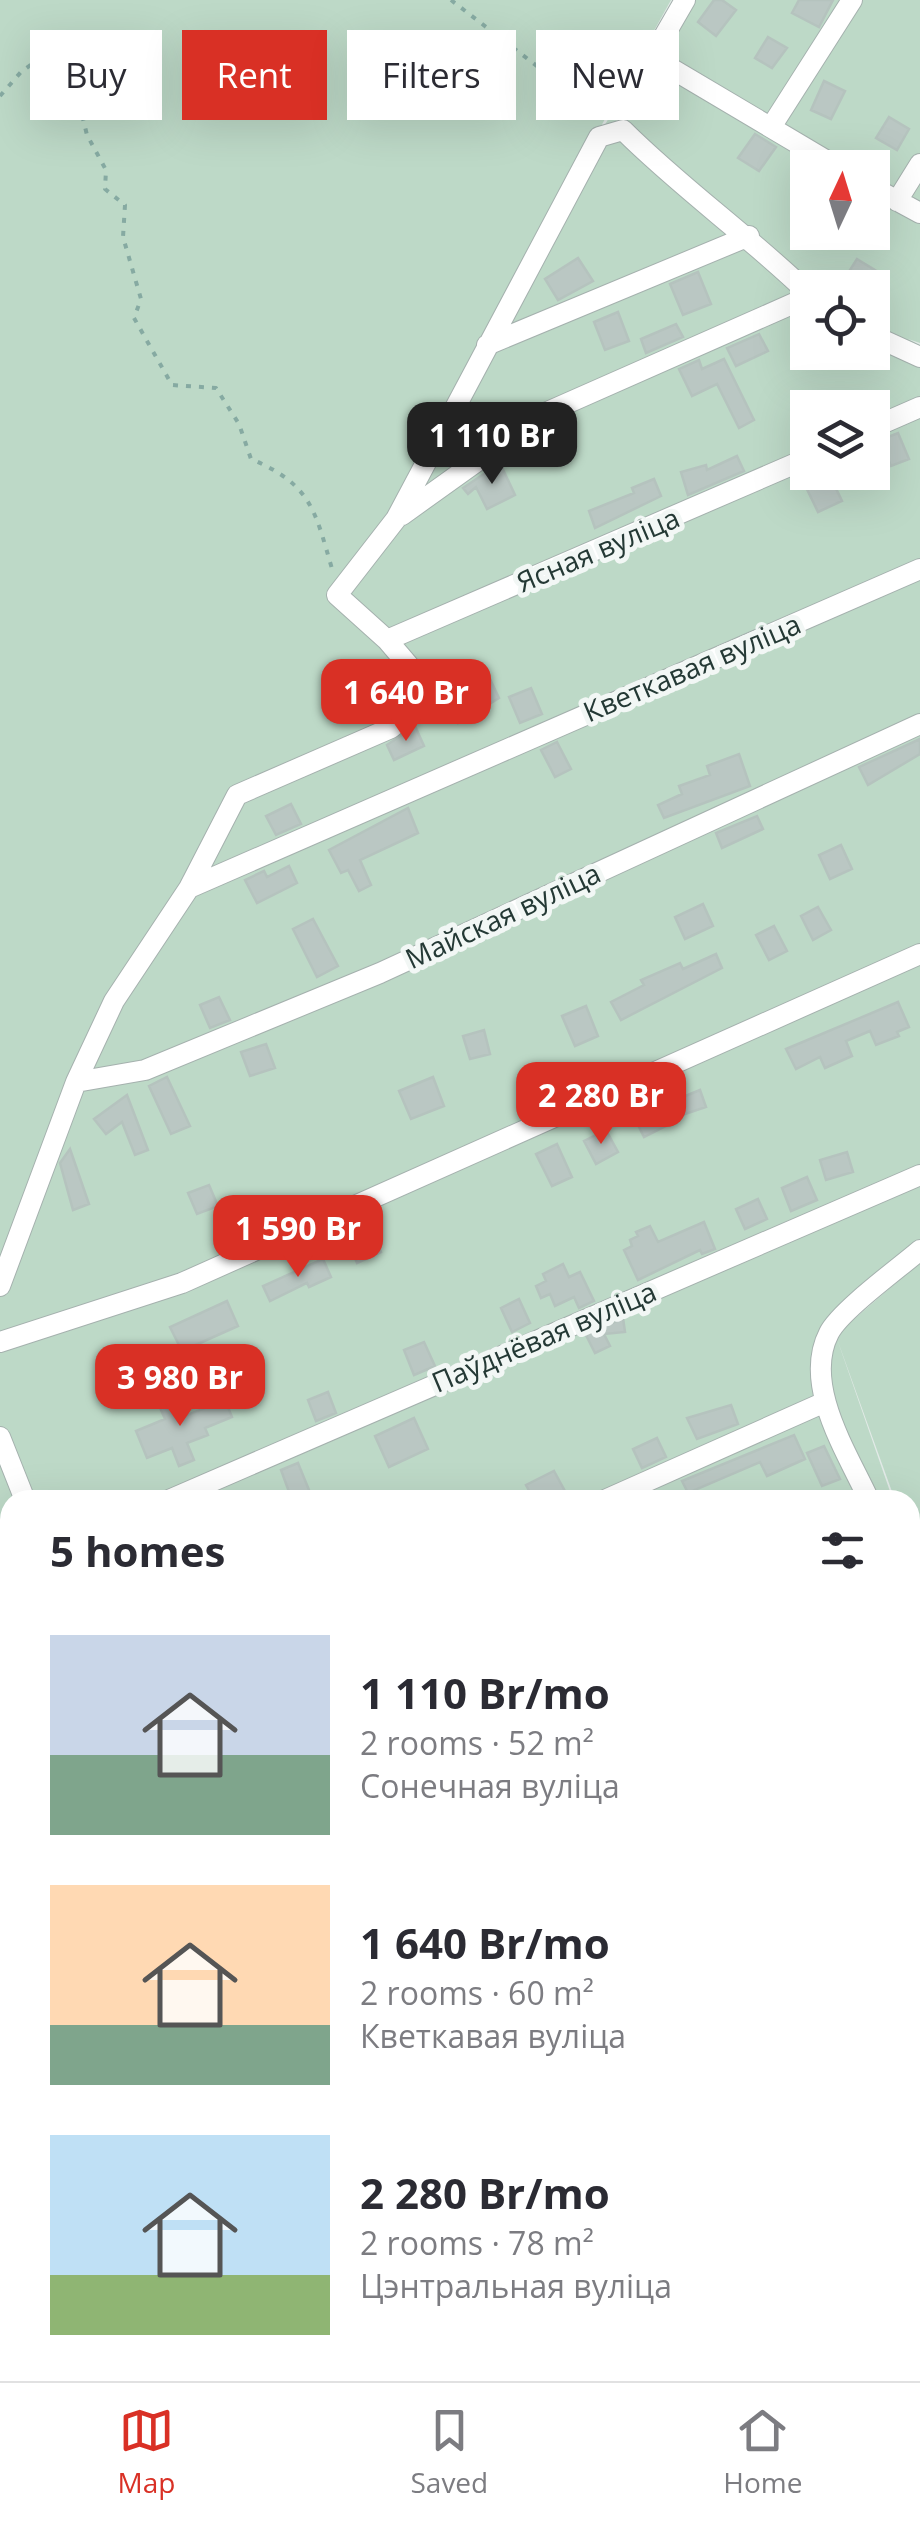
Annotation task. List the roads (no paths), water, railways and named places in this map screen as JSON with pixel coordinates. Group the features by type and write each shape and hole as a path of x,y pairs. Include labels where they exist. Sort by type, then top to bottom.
{"street":[{"path":"685,0 652,57 809,150"},
{"path":"771,127 852,0"},
{"path":"0,1286 76,1082 114,1000 189,888 237,795 391,728 433,694 339,592 396,519 600,137 623,130 660,167 749,236 790,277"},
{"path":"897,202 920,164"},
{"path":"890,198 920,213"},
{"path":"487,345 749,236"},
{"path":"396,519 543,414 790,303"},
{"path":"890,343 920,357"},
{"path":"890,420 920,407"},
{"name":"Ясная вуліца","path":"387,640 790,466"},
{"name":"Кветкавая вуліца","path":"189,888 920,569"},
{"name":"Майская вуліца","path":"76,1082 145,1070 380,973 920,724"},
{"path":"0,1342 182,1283 920,954"},
{"name":"Паўднёвая вуліца","path":"192,1490 920,1175"},
{"path":"865,1490 825,1402 822,1364 829,1332 920,1250"},
{"path":"627,1490 825,1402"},
{"path":"0,1437 22,1490"}]}
